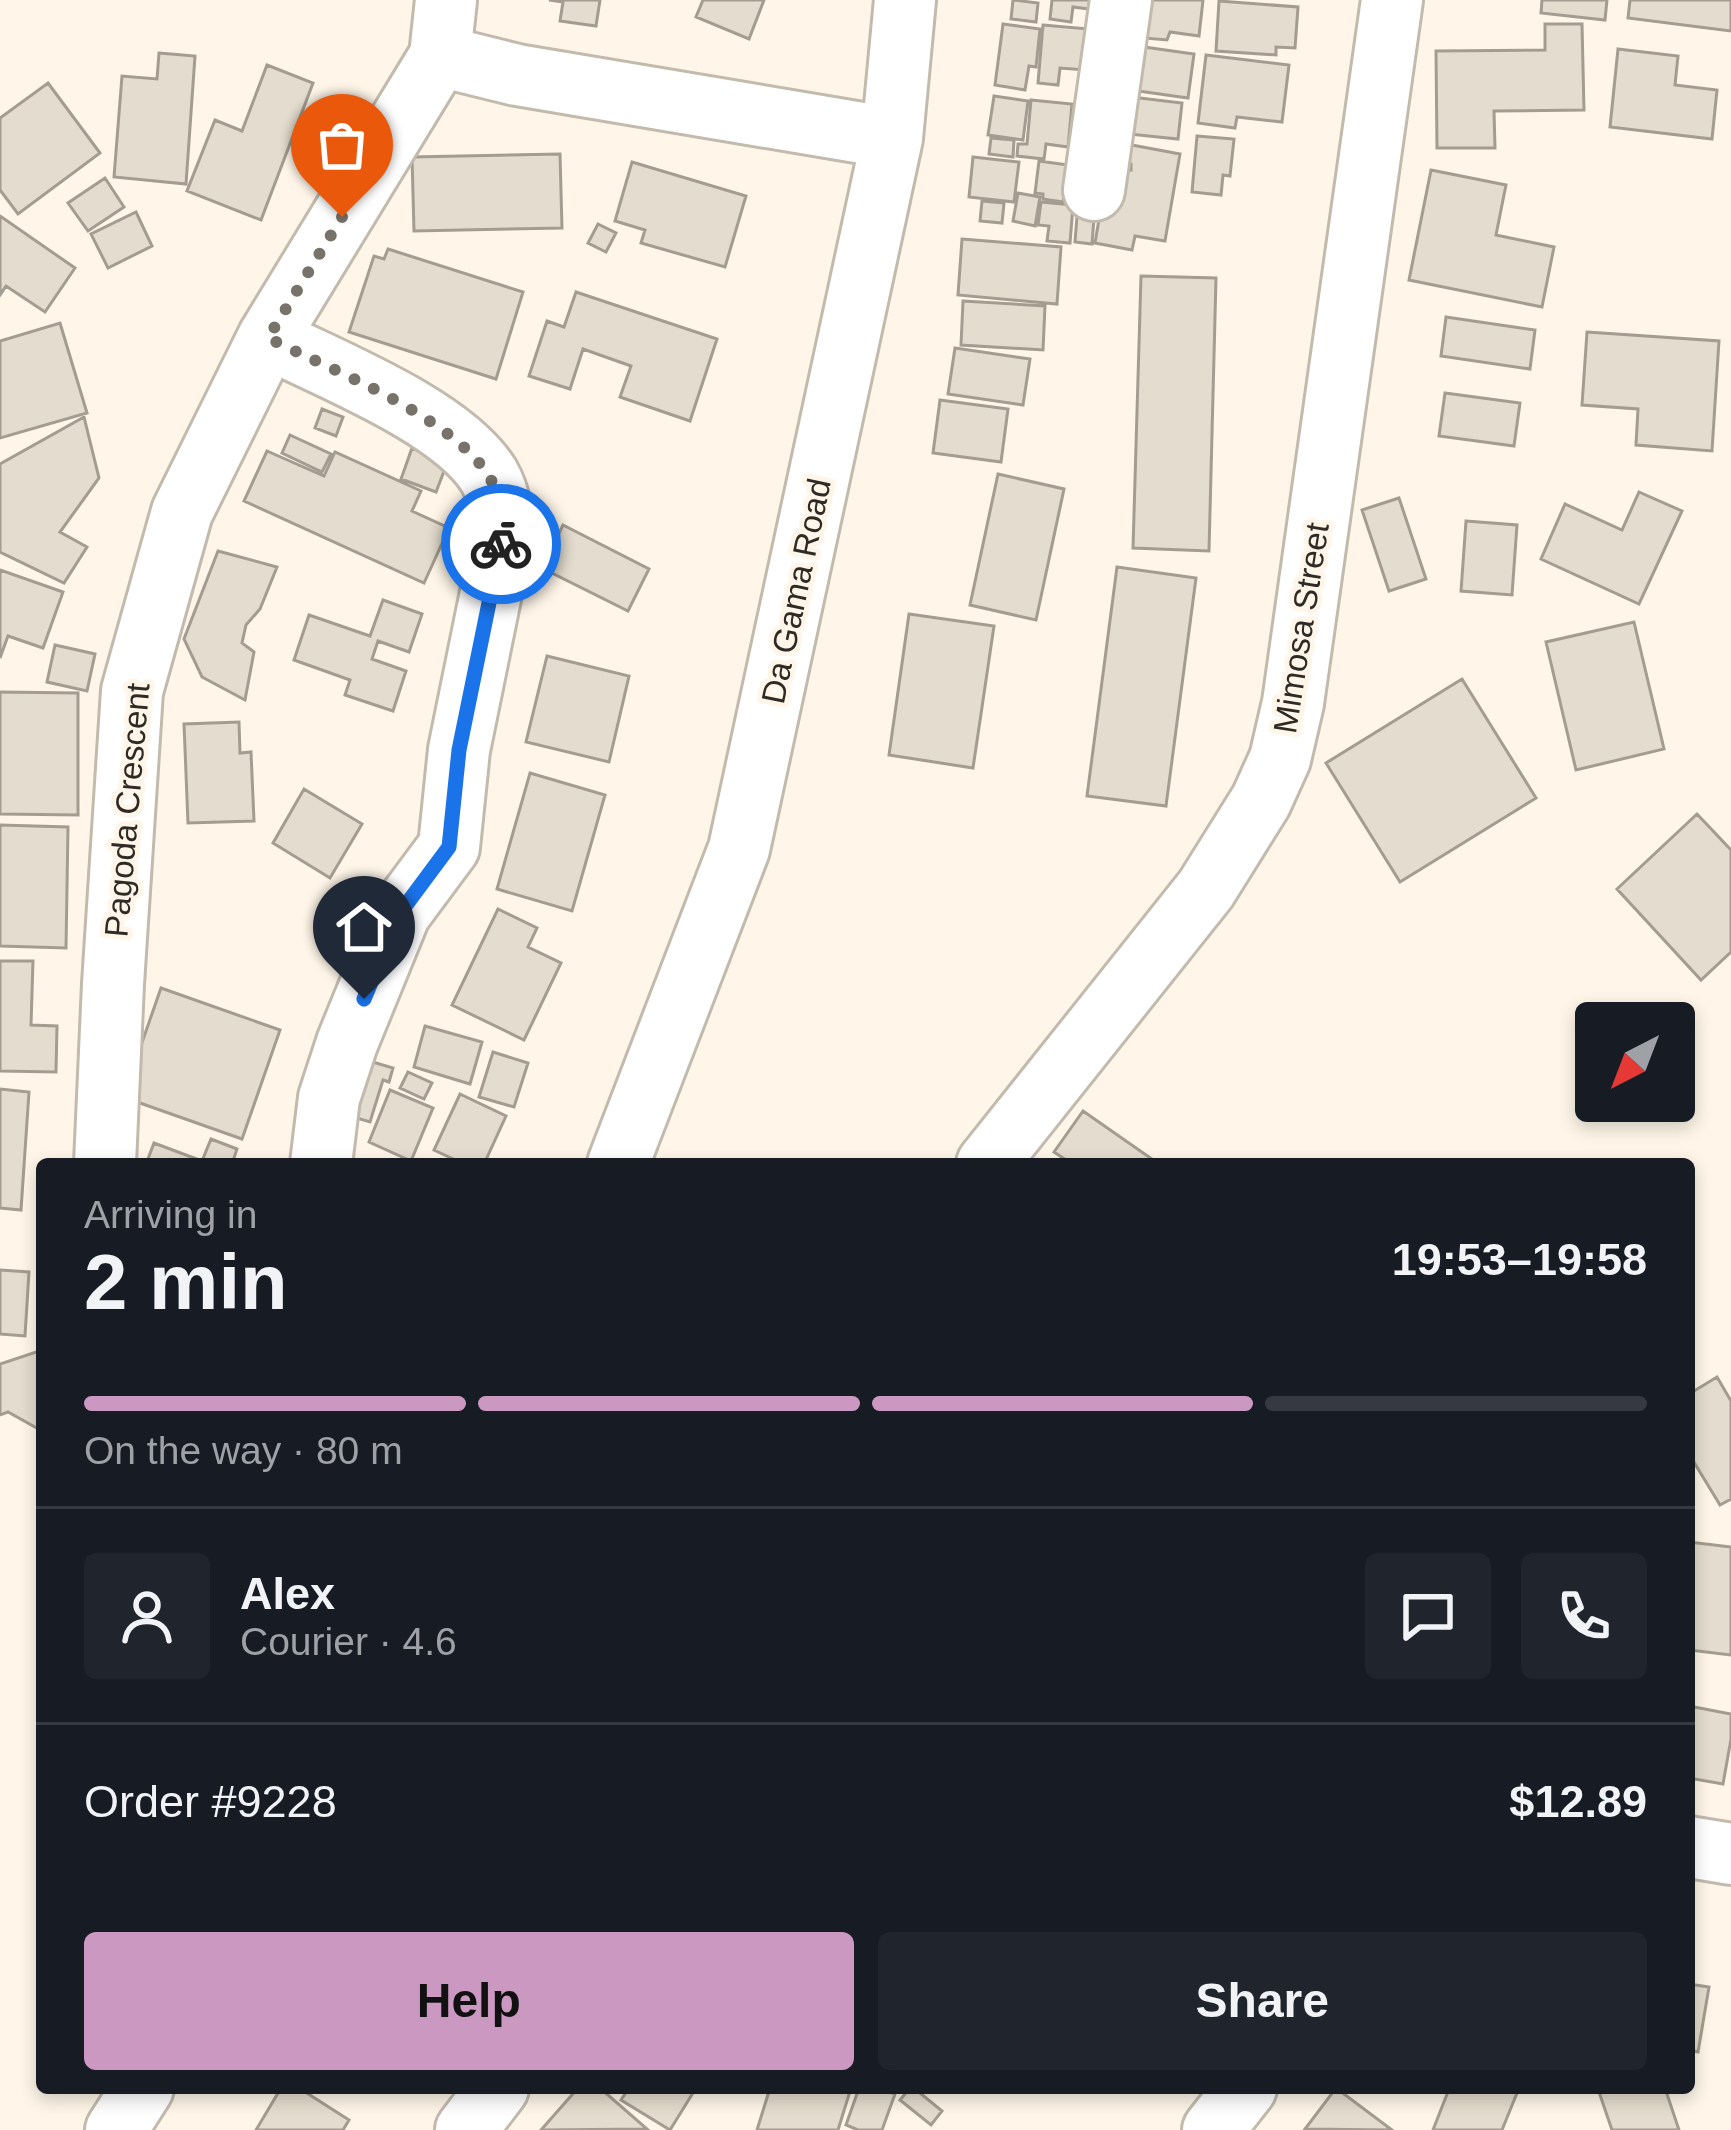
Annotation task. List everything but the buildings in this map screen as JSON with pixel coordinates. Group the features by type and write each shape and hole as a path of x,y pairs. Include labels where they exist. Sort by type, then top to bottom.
{"street":[{"name":"Da Gama Road","path":"620,1158 740,849 892,138 904,0"},
{"path":"1094,190 1120,0"},
{"name":"Mimosa Street","path":"991,1158 1206,889 1261,801 1280,759 1293,703 1392,0"},
{"name":"Pagoda Crescent","path":"105,1158 132,692 182,512 268,338 443,28 517,75 892,138"},
{"path":"268,338 409,409 460,444 488,474 502,506 502,539 459,750 449,847 400,913 346,1043 329,1098 322,1158"},
{"path":"1695,1848 1731,1854"},
{"path":"116,2130 139,2094"},
{"path":"466,2130 493,2094"},
{"path":"1213,2130 1241,2094"}],"way so far":[{"path":"342,217 268,338 409,409 460,444 488,474 502,506 501,544"}],"route":[{"path":"364,999 400,913 449,847 459,750 501,544"}]}
